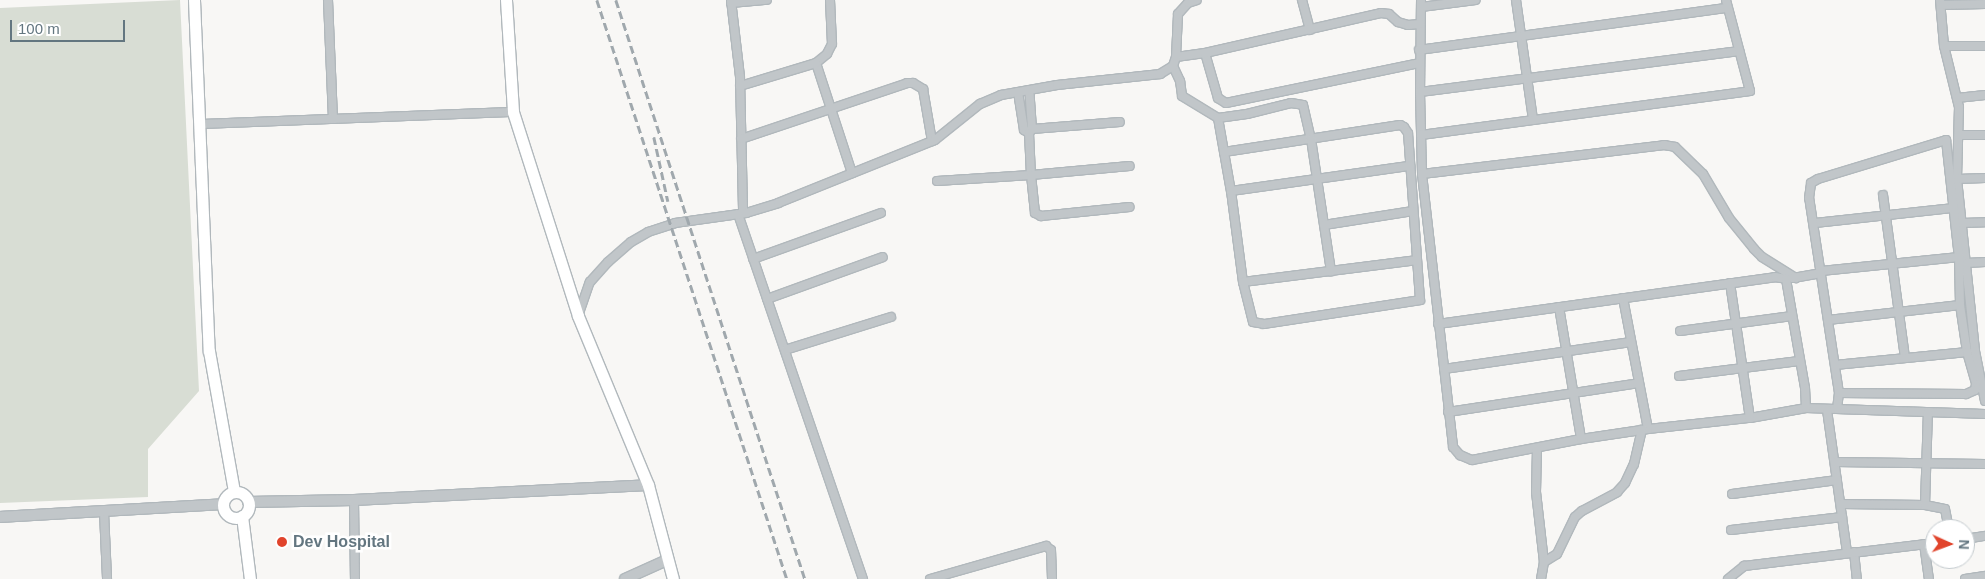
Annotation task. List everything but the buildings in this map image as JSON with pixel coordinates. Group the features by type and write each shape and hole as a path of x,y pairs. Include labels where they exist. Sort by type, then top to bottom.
{"main road":[{"path":"194,0 209,350 234,492"},
{"path":"506,0 513,112 578,316 648,485 673,579"},
{"path":"234,492 243,494 248,502 248,509 239,517 226,513 223,504 227,496 234,492"},
{"path":"239,517 243,579"},
{"path":"239,517 250,579"}],"street":[{"path":"328,0 333,119"},
{"path":"767,0 731,2 740,86 740,214 753,259 863,579"},
{"path":"740,86 816,63 827,54 832,44 830,0"},
{"path":"578,316 590,282 608,262 631,242 648,232 675,223 740,214 778,203 932,141 980,104 1001,95 1057,85 1160,74 1173,66 1176,57 1178,14 1190,2 1197,0"},
{"path":"1302,0 1310,30"},
{"path":"1476,0 1421,3 1419,50 1422,174 1448,412 1453,447 1460,455 1472,460 1581,439 1750,418 1806,408 1985,414"},
{"path":"1516,0 1525,78 1533,120"},
{"path":"1839,393 1972,393 1976,384 1967,352 1960,305 1963,260 1956,154 1959,135 1956,98 1944,46 1940,2 1985,4"},
{"path":"1419,50 1521,37 1727,4 1750,91 1421,135"},
{"path":"1176,57 1205,53 1381,13 1389,14 1398,22 1408,25 1420,24"},
{"path":"1944,46 1985,46"},
{"path":"1420,92 1740,51"},
{"path":"1205,53 1218,98 1226,103 1420,62"},
{"path":"816,63 852,173"},
{"path":"1173,66 1180,81 1182,96 1218,118 1298,104 1305,109 1331,271"},
{"path":"741,138 907,83 919,85 923,89 932,141"},
{"path":"1029,90 1032,175 1037,215 1130,207"},
{"path":"1018,92 1024,130 1120,122"},
{"path":"1956,98 1985,96"},
{"path":"199,124 513,112"},
{"path":"1218,118 1224,152 1231,191 1243,282 1252,320 1256,324 1417,302 1421,297 1416,260 1408,133 1400,125 1224,152"},
{"path":"1959,135 1985,135"},
{"path":"1837,409 1839,393 1822,272 1809,198 1811,183 1818,179 1942,140 1947,142 1954,208 1975,352 1985,401"},
{"path":"1422,174 1664,145 1676,147 1703,174 1729,218 1754,250 1796,278"},
{"path":"937,181 1130,166"},
{"path":"1231,191 1317,181 1410,166"},
{"path":"1957,179 1985,178"},
{"path":"1883,194 1905,358"},
{"path":"1814,223 1954,208"},
{"path":"1324,225 1413,211"},
{"path":"753,259 880,213"},
{"path":"1962,223 1985,222"},
{"path":"767,299 883,258"},
{"path":"1243,282 1416,260"},
{"path":"1438,324 1775,277 1796,278 1822,272 1892,264 1963,260 1985,262"},
{"path":"1786,279 1805,388 1806,408"},
{"path":"1730,283 1750,418"},
{"path":"1544,562 1557,554 1575,518 1582,511 1617,492 1625,483 1634,464 1645,430 1639,383 1623,298"},
{"path":"1828,320 1960,305"},
{"path":"1559,307 1581,439"},
{"path":"1680,331 1792,316"},
{"path":"785,350 891,317"},
{"path":"1444,369 1631,342"},
{"path":"1835,365 1967,352"},
{"path":"1679,376 1799,361"},
{"path":"1448,412 1639,383"},
{"path":"1828,410 1842,517 1857,579"},
{"path":"1925,505 1928,412"},
{"path":"1537,448 1536,492 1544,562 1541,579"},
{"path":"1835,462 1985,464"},
{"path":"1732,494 1837,480"},
{"path":"248,502 354,500 648,485"},
{"path":"354,500 355,579"},
{"path":"0,517 131,511 223,504"},
{"path":"1841,504 1925,505 1945,509 1947,519"},
{"path":"104,512 107,579"},
{"path":"1730,530 1842,517"},
{"path":"1728,579 1744,566 1924,544 1929,579"},
{"path":"930,579 1046,546 1050,550 1052,579"},
{"path":"625,579 667,560"},
{"path":"1964,579 1985,576"}],"shaded area":[{"path":"180,0 199,391 148,449 148,497 0,503 0,8"}],"railway":[{"path":"597,0 787,579"},
{"path":"616,0 805,579"},
{"path":"654,137 668,201"}],"place":[{"name":"Dev Hospital","path":"282,542"}]}
